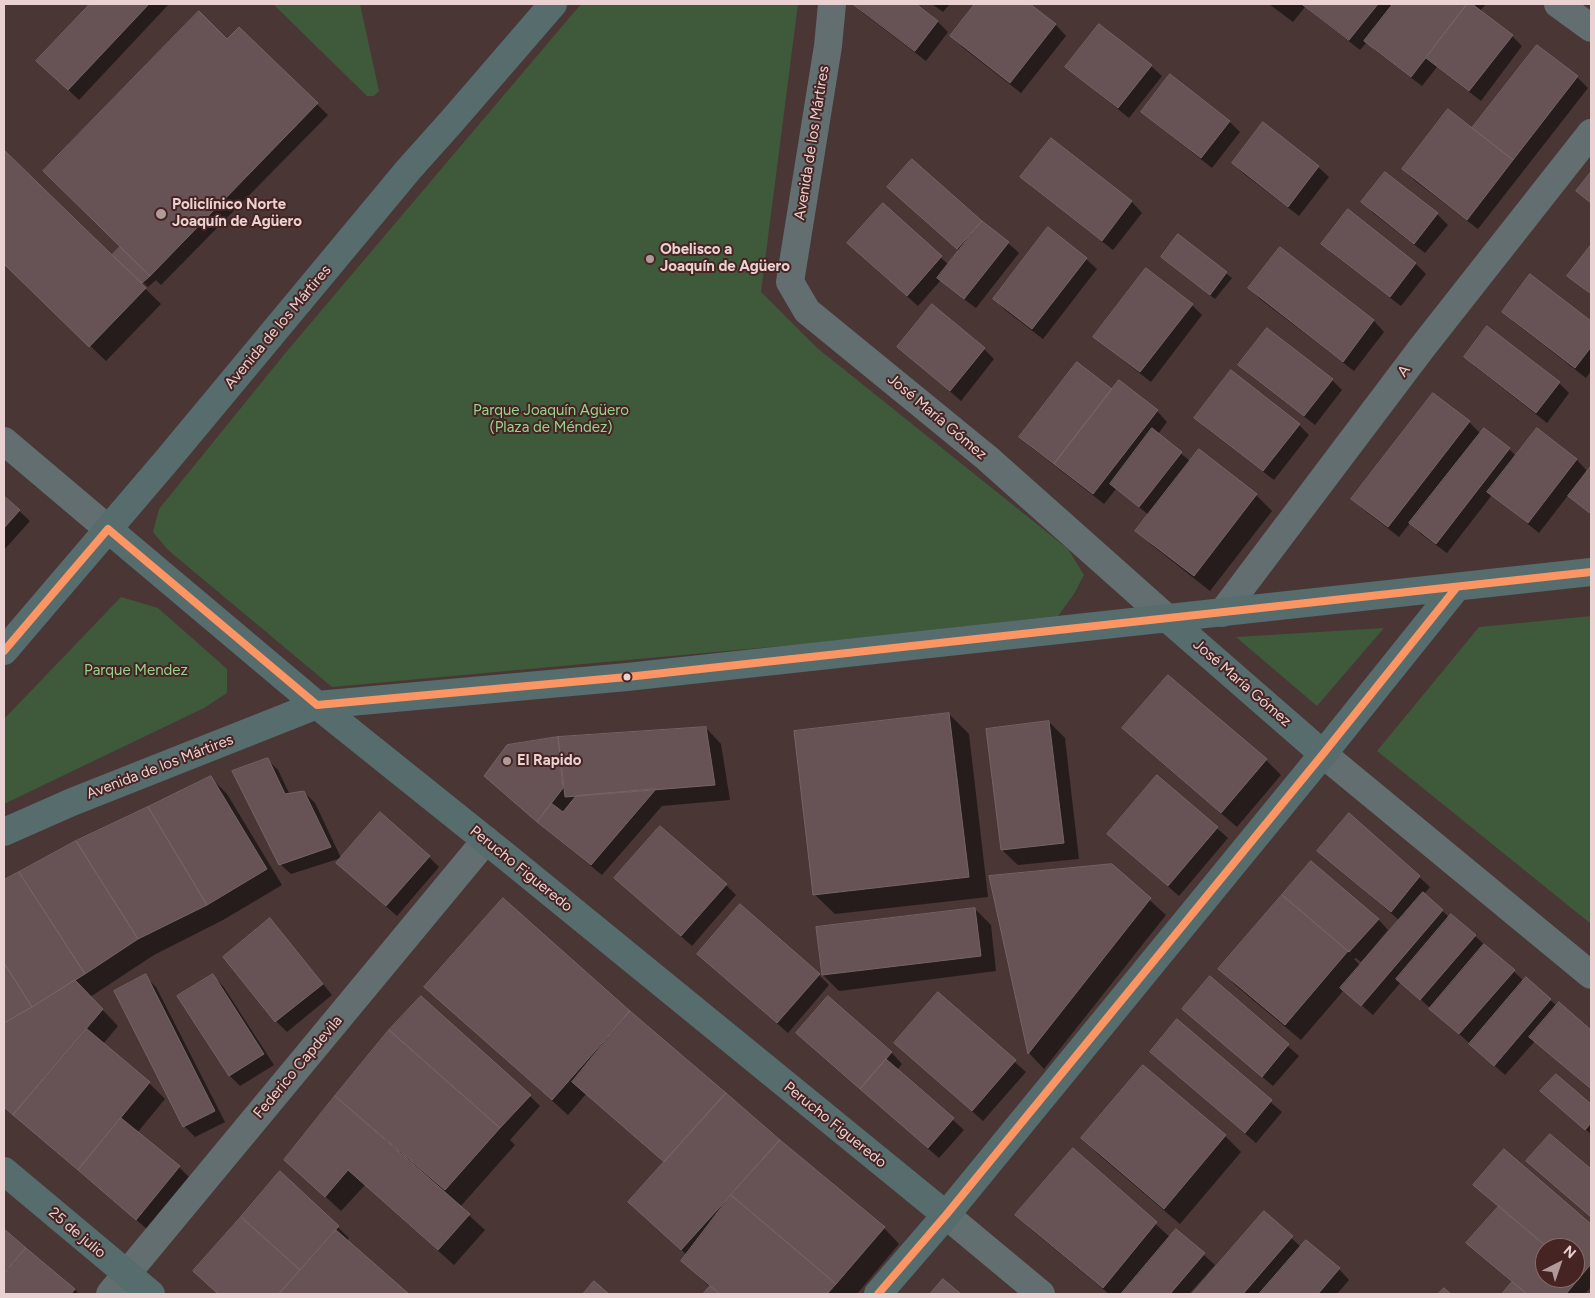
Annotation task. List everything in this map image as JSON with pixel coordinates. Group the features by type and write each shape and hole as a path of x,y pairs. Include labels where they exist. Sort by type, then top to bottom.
{"main road":[{"name":"Avenida de los Mártires","path":"4,651 181,444 409,169 553,4"},
{"name":"Perucho Figueredo","path":"108,529 317,706 486,840 946,1215"},
{"name":"Avenida de los Mártires","path":"4,832 72,802 317,706 647,675 1591,572"},
{"path":"878,1294 946,1215 1323,754 1456,588"},
{"name":"José María Gómez","path":"1168,619 1323,754"},
{"name":"25 de julio","path":"4,1172 118,1284 151,1294"}],"street":[{"name":"Avenida de los Mártires","path":"790,282 828,46 832,4"},
{"path":"1558,4 1591,28"},
{"name":"A","path":"1222,613 1421,349 1591,133"},
{"name":"José María Gómez","path":"790,282 807,311 987,458 1168,619"},
{"name":"Perucho Figueredo","path":"4,442 108,529"},
{"name":"José María Gómez","path":"1323,754 1591,975"},
{"name":"Federico Capdevila","path":"118,1284 486,840"},
{"name":"Perucho Figueredo","path":"946,1215 1041,1294"}],"green space":[{"path":"273,4 360,4 379,91 374,96 367,96"},
{"name":"Parque Joaquín Agüero (Plaza de Méndez)","path":"581,4 798,4 761,292 816,347 1068,549 1084,575 1074,594 1058,616 803,644 332,687 168,550 153,532 159,509 287,351"},
{"name":"Parque Mendez","path":"121,597 158,608 227,669 227,693 204,708 4,804 4,719"},
{"path":"1591,616 1591,924 1377,751 1479,627"},
{"path":"1384,628 1317,706 1236,637"}],"building":[{"path":"90,4 149,4 68,90 36,61"},
{"path":"853,4 916,4 938,21 915,51"},
{"path":"975,4 1030,4 1056,24 1010,83 950,36"},
{"path":"1302,4 1378,4 1349,40"},
{"path":"1393,4 1467,4 1411,77 1364,41"},
{"path":"1467,4 1472,4 1513,35 1469,91 1426,58"},
{"path":"199,11 227,39 239,27 318,103 150,276 43,171"},
{"path":"1099,24 1152,65 1118,108 1065,67"},
{"path":"1537,45 1578,76 1513,160 1472,128"},
{"path":"1170,74 1230,121 1201,158 1141,112"},
{"path":"1448,109 1513,160 1467,220 1402,169"},
{"path":"1263,122 1319,166 1288,207 1232,163"},
{"path":"1051,138 1132,201 1102,241 1020,177"},
{"path":"4,151 146,288 89,347 4,264"},
{"path":"912,159 982,221 957,249 887,187"},
{"path":"1385,172 1438,213 1414,244 1361,202"},
{"path":"1591,172 1591,203 1576,191"},
{"path":"883,203 942,256 907,296 847,243"},
{"path":"1348,209 1416,263 1390,297 1321,244"},
{"path":"982,221 1009,242 964,299 937,278"},
{"path":"1048,227 1087,258 1032,329 993,299"},
{"path":"1178,234 1227,272 1210,295 1161,257"},
{"path":"1591,245 1591,294 1567,276"},
{"path":"120,247 150,276 142,283 112,255"},
{"path":"1280,247 1374,320 1343,362 1248,288"},
{"path":"1146,268 1193,304 1140,372 1093,337"},
{"path":"1530,274 1591,321 1591,347 1575,368 1502,312"},
{"path":"932,304 985,348 950,391 897,347"},
{"path":"1487,326 1560,382 1536,413 1464,357"},
{"path":"1267,328 1333,379 1304,416 1238,365"},
{"path":"1077,362 1112,389 1054,464 1019,437"},
{"path":"1231,370 1300,424 1263,471 1194,418"},
{"path":"1119,380 1158,410 1093,494 1054,464"},
{"path":"1433,393 1470,421 1388,527 1351,499"},
{"path":"1152,428 1182,452 1139,507 1110,484"},
{"path":"1484,428 1510,448 1436,544 1409,523"},
{"path":"1537,428 1577,459 1528,523 1487,492"},
{"path":"1199,449 1257,494 1194,576 1135,531"},
{"path":"1591,466 1591,514 1568,496"},
{"path":"4,496 20,510 4,528"},
{"path":"1168,675 1267,759 1221,813 1122,728"},
{"path":"949,713 969,877 813,895 794,731"},
{"path":"1049,721 1064,843 1001,850 986,729"},
{"path":"706,727 715,785 565,797 558,737"},
{"path":"558,737 563,788 537,822 484,776 507,745"},
{"path":"268,758 285,794 304,791 331,847 279,865 232,771"},
{"path":"1157,775 1218,827 1168,886 1107,834"},
{"path":"211,776 267,869 207,905 148,807"},
{"path":"656,789 591,865 537,822 551,803 563,812 576,796"},
{"path":"148,807 207,905 138,939 76,841"},
{"path":"380,812 430,856 386,906 336,863"},
{"path":"1349,813 1420,876 1391,912 1317,851"},
{"path":"660,826 727,884 681,936 614,878"},
{"path":"76,841 138,939 85,974 19,872"},
{"path":"1311,861 1379,919 1349,952 1282,895"},
{"path":"1112,864 1151,898 1028,1054 989,876"},
{"path":"19,872 85,974 32,1007 4,963 4,880"},
{"path":"1423,892 1443,910 1361,1006 1340,988"},
{"path":"1282,895 1348,951 1285,1025 1218,969"},
{"path":"503,898 630,1011 552,1100 424,987"},
{"path":"740,904 820,974 777,1023 697,954"},
{"path":"975,908 981,956 822,975 816,927"},
{"path":"1451,914 1476,935 1420,1000 1396,979"},
{"path":"270,918 323,984 275,1022 223,957"},
{"path":"1484,944 1515,970 1459,1034 1429,1009"},
{"path":"4,963 32,1007 4,1023"},
{"path":"146,974 215,1111 183,1127 114,991"},
{"path":"213,974 264,1054 229,1076 177,996"},
{"path":"1210,976 1289,1044 1262,1077 1182,1009"},
{"path":"1526,977 1551,999 1494,1066 1469,1044"},
{"path":"75,980 103,1009 13,1115 4,1107 4,1023"},
{"path":"938,992 1016,1060 972,1111 894,1043"},
{"path":"421,996 531,1095 500,1128 389,1030"},
{"path":"828,996 892,1052 860,1089 796,1033"},
{"path":"1559,1002 1591,1030 1591,1089 1529,1037"},
{"path":"630,1011 726,1093 664,1162 572,1082"},
{"path":"1177,1019 1272,1100 1245,1133 1150,1052"},
{"path":"87,1029 150,1082 78,1170 13,1115"},
{"path":"389,1030 500,1128 445,1190 335,1096"},
{"path":"886,1059 954,1118 928,1148 860,1089"},
{"path":"1143,1065 1226,1135 1164,1209 1081,1138"},
{"path":"1556,1074 1591,1104 1591,1123 1585,1130 1540,1091"},
{"path":"726,1093 780,1140 681,1250 628,1202"},
{"path":"335,1096 470,1214 438,1250 348,1170 325,1197 284,1160"},
{"path":"121,1118 180,1166 136,1220 78,1170"},
{"path":"1550,1134 1591,1169 1591,1217 1526,1161"},
{"path":"780,1140 885,1227 836,1284 731,1195"},
{"path":"1073,1148 1157,1222 1103,1288 1015,1215"},
{"path":"1504,1149 1591,1224 1591,1264 1585,1271 1585,1238 1536,1238 1473,1185"},
{"path":"280,1171 339,1226 300,1270 241,1217"},
{"path":"731,1195 836,1284 827,1294 720,1294 681,1261"},
{"path":"1499,1206 1536,1238 1535,1288 1571,1288 1566,1294 1527,1294 1466,1243"},
{"path":"1264,1211 1293,1236 1243,1294 1192,1294"},
{"path":"241,1217 300,1270 279,1294 218,1294 193,1271"},
{"path":"4,1229 26,1248 4,1273"},
{"path":"1176,1229 1205,1253 1170,1294 1122,1293"},
{"path":"336,1230 409,1294 279,1294"},
{"path":"1306,1240 1340,1268 1318,1294 1259,1294"},
{"path":"26,1248 75,1289 71,1294 4,1294 4,1275"},
{"path":"943,1279 961,1294 930,1294"},
{"path":"594,1281 609,1294 583,1294"},
{"path":"1512,1282 1527,1294 1502,1294"},
{"path":"710,1286 720,1294 703,1294"},
{"path":"1444,1288 1451,1294 1438,1294"}],"transit line":[{"path":"4,651 108,529 317,705 627,677 1591,572"},
{"path":"878,1294 946,1215 1323,754 1456,588"}],"place":[{"name":"Policlínico Norte Joaquín de Agüero","path":"161,214"},
{"name":"Obelisco a Joaquín de Agüero","path":"650,259"},
{"name":"El Rapido","path":"507,761"}]}
